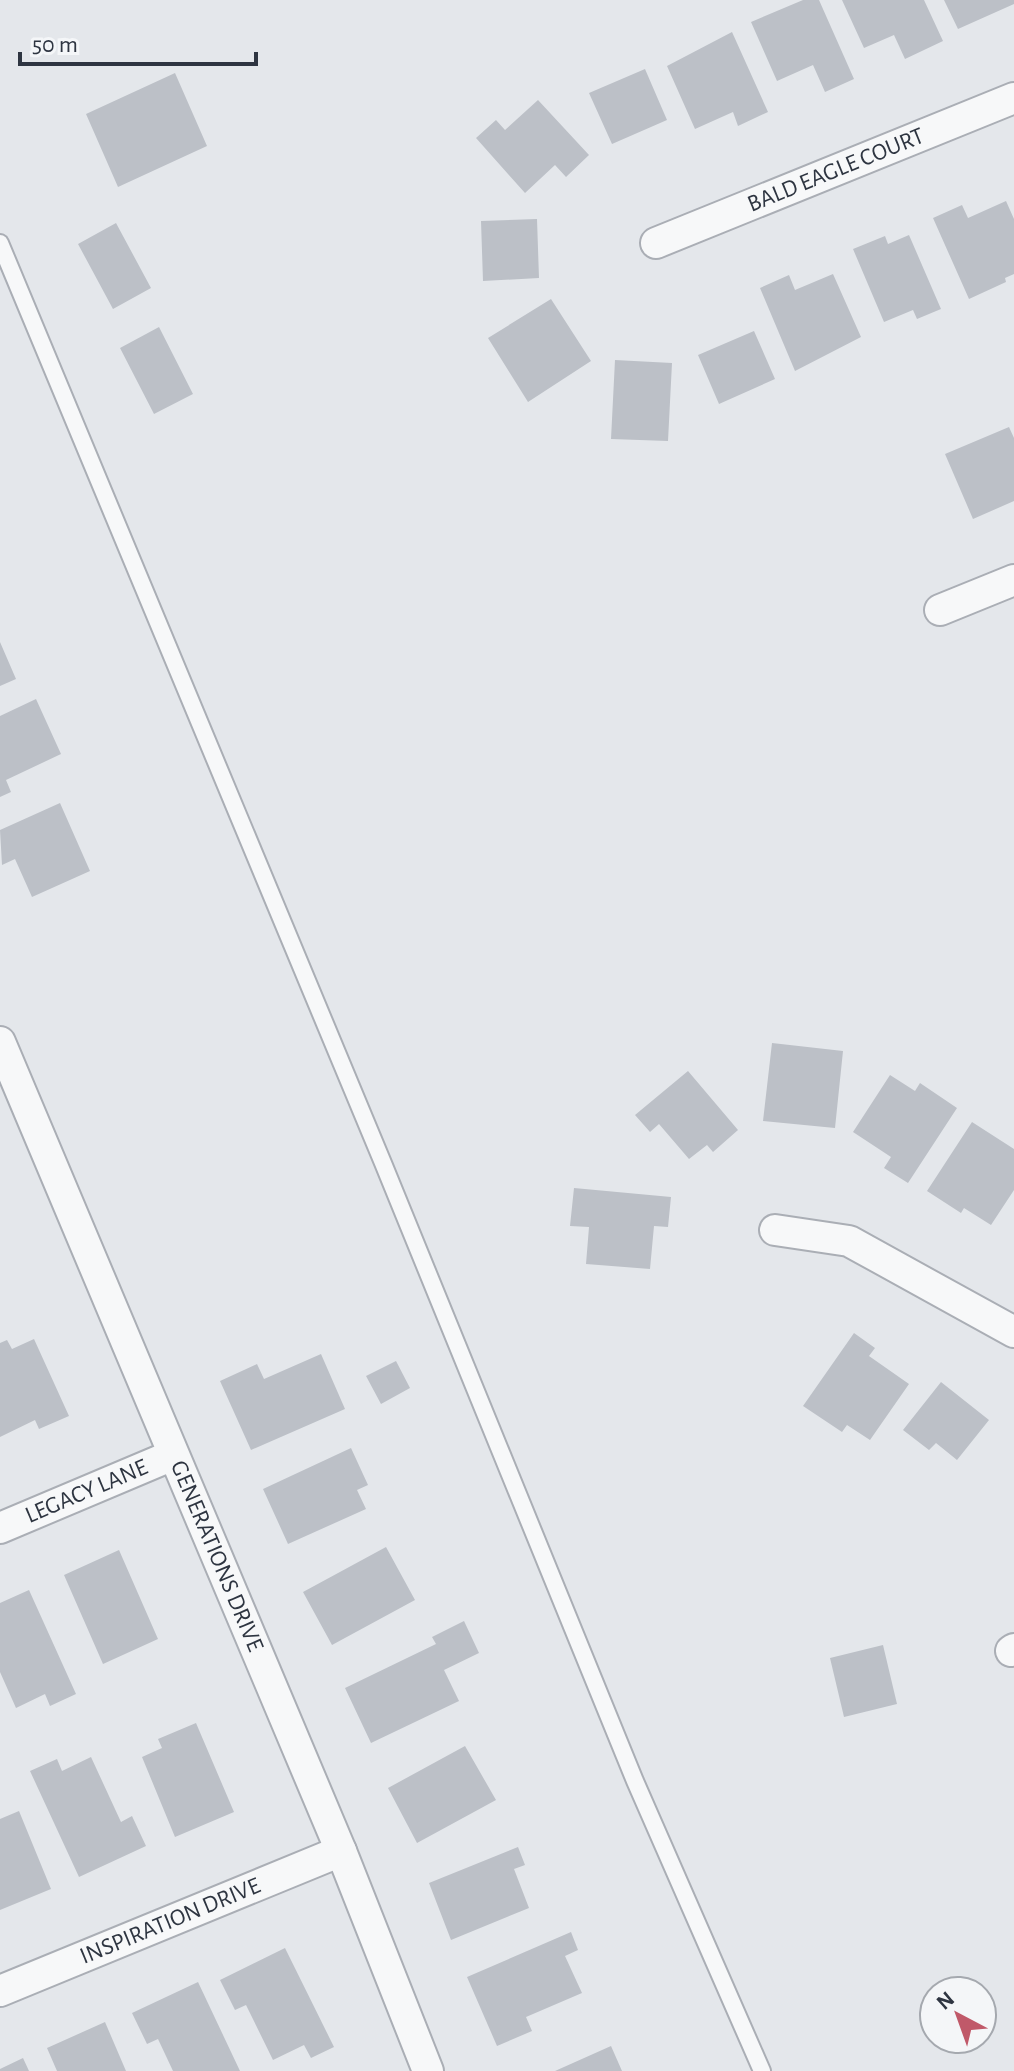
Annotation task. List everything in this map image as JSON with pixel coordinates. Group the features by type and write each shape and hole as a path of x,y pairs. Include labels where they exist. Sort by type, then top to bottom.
{"street":[{"name":"BALD EAGLE COURT","path":"656,243 1014,98"},
{"path":"940,610 1014,580"},
{"name":"GENERATIONS DRIVE","path":"0,1043 341,1851 428,2071"},
{"path":"775,1230 849,1241 1014,1332"},
{"name":"LEGACY LANE","path":"0,1528 173,1455"},
{"name":"INSPIRATION DRIVE","path":"0,1991 341,1851"}],"lane":[{"path":"0,243 377,1148 635,1781 762,2071"}],"building":[{"path":"803,0 819,0 854,79 825,92 813,65 777,81 751,22"},
{"path":"842,0 924,0 943,41 905,59 894,35 864,48"},
{"path":"944,0 1014,0 1014,4 958,29"},
{"path":"732,32 768,112 738,126 733,112 695,129 667,66"},
{"path":"645,69 667,120 612,144 589,93"},
{"path":"175,73 207,146 118,187 86,114"},
{"path":"538,100 589,155 566,177 555,165 525,193 476,138 496,120 505,130"},
{"path":"1006,201 1014,219 1014,274 1005,278 1006,282 969,299 933,218 962,205 968,218"},
{"path":"537,219 539,278 483,281 481,221"},
{"path":"116,223 151,288 113,309 78,244"},
{"path":"909,235 941,309 917,319 913,310 884,322 853,249 885,236 888,244"},
{"path":"833,274 861,337 795,371 760,288 789,275 795,290"},
{"path":"551,299 591,361 528,402 488,338"},
{"path":"159,327 193,394 154,414 120,348"},
{"path":"754,331 775,379 719,404 698,355"},
{"path":"615,360 672,363 668,441 611,439"},
{"path":"1009,427 1014,438 1014,501 973,519 945,454"},
{"path":"0,642 16,679 0,686"},
{"path":"36,699 61,754 6,780 11,792 0,797 0,716"},
{"path":"60,803 90,871 32,897 15,859 2,865 0,830"},
{"path":"772,1043 843,1051 835,1128 763,1121"},
{"path":"688,1071 738,1130 713,1152 707,1145 689,1159 659,1124 650,1132 635,1115"},
{"path":"890,1075 915,1091 920,1083 957,1108 908,1183 884,1168 891,1157 853,1132"},
{"path":"972,1122 1014,1149 1014,1190 991,1225 964,1208 961,1213 927,1191"},
{"path":"574,1188 671,1197 668,1227 654,1226 650,1269 586,1264 589,1227 570,1226"},
{"path":"854,1333 875,1348 869,1356 909,1384 870,1440 847,1425 842,1432 803,1406"},
{"path":"34,1339 69,1416 39,1429 35,1420 0,1437 0,1343 7,1340 12,1349"},
{"path":"321,1354 345,1409 251,1450 220,1381 257,1364 264,1379"},
{"path":"396,1361 410,1388 381,1404 366,1376"},
{"path":"941,1382 989,1420 957,1460 936,1443 929,1450 903,1430"},
{"path":"351,1448 368,1485 357,1490 366,1509 288,1544 263,1489"},
{"path":"386,1547 415,1600 332,1645 303,1592"},
{"path":"119,1550 158,1639 103,1664 64,1575"},
{"path":"29,1590 76,1694 50,1706 45,1694 16,1708 0,1672 0,1603"},
{"path":"464,1621 479,1653 444,1670 459,1701 371,1743 345,1688 436,1644 432,1637"},
{"path":"883,1645 897,1704 844,1717 830,1658"},
{"path":"196,1723 234,1812 175,1837 142,1757 162,1748 158,1739"},
{"path":"465,1746 496,1800 417,1843 388,1788"},
{"path":"91,1757 121,1822 132,1816 146,1846 79,1877 30,1771 57,1759 62,1771"},
{"path":"19,1811 51,1889 0,1910 0,1819"},
{"path":"518,1847 525,1865 514,1869 529,1908 451,1940 429,1883"},
{"path":"571,1932 578,1950 565,1956 582,1993 526,2017 532,2031 497,2046 467,1977"},
{"path":"285,1948 334,2047 311,2058 304,2045 273,2060 246,2005 235,2010 220,1980"},
{"path":"198,1982 240,2071 173,2071 158,2039 147,2044 132,2013"},
{"path":"105,2022 126,2071 57,2071 47,2048"},
{"path":"611,2046 622,2071 555,2071"},
{"path":"23,2058 29,2071 0,2071 0,2069"}]}
